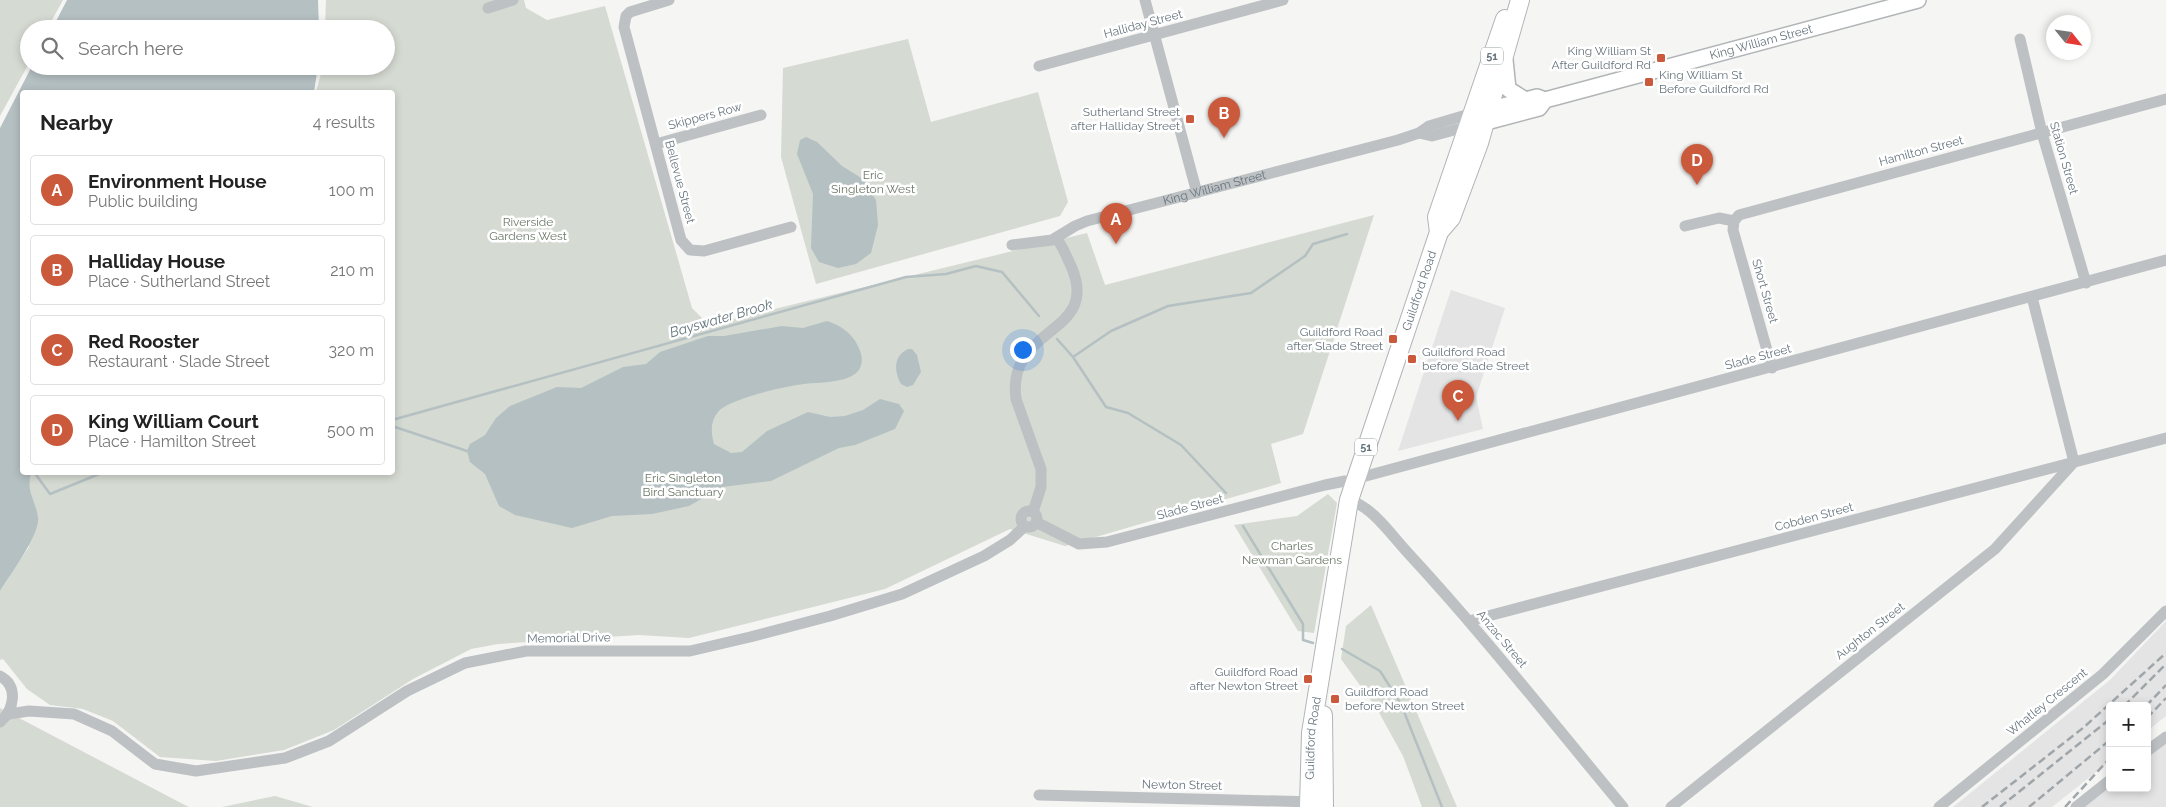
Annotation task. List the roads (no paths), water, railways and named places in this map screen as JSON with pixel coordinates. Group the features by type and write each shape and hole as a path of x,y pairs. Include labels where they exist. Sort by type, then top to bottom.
{"highway":[{"name":"Guildford Road","path":"1317,804 1311,733 1324,670 1333,589 1354,486 1439,232 1451,218 1512,0"},
{"name":"Guildford Road","path":"1480,117 1505,60 1520,0"}],"main road":[{"name":"King William Street","path":"1480,117 1539,108 1546,100 1874,6 1918,0"},
{"path":"1505,60 1508,89 1524,99"},
{"name":"King William Street","path":"1480,117 1524,99 1537,97 1546,100"}],"street":[{"path":"488,8 513,0"},
{"name":"Bellevue Street","path":"669,0 635,9 626,16 624,27 681,240 690,250 704,251 791,227"},
{"path":"1145,0 1197,193"},
{"name":"Halliday Street","path":"1038,66 1284,0"},
{"name":"Station Street","path":"2020,39 2042,133 2086,283"},
{"name":"Hamilton Street","path":"1734,221 1739,214 2166,99"},
{"name":"Skippers Row","path":"656,144 761,115"},
{"name":"King William Street","path":"1012,245 1056,238 1087,221 1419,133 1432,136 1480,117"},
{"path":"1685,226 1719,218 1734,221"},
{"name":"Short Street","path":"1734,221 1734,230 1772,368"},
{"path":"1031,520 1041,487 1041,469 1016,400 1014,388 1018,367 1026,352 1066,319 1073,310 1077,298 1076,278 1056,238"},
{"name":"Slade Street","path":"1031,520 1079,544 1107,542 1325,485 1345,481 1354,486 1366,476 2032,298 2166,260"},
{"path":"2032,298 2074,462"},
{"name":"Cobden Street","path":"1469,622 2166,438"},
{"name":"Aughton Street","path":"1671,807 1995,549 2074,462"},
{"name":"Anzac Street","path":"1354,486 1358,503 1370,512 1469,622 1623,807"},
{"name":"Memorial Drive","path":"4,718 29,711 74,714 112,731 155,764 196,771 286,758 329,741 407,691 465,663 526,651 690,651 750,637 830,616 902,594 984,556 1010,540 1031,520"},
{"name":"Whatley Crescent","path":"1939,807 2103,674 2166,611"},
{"path":"0,676 8,682 14,698 4,718"},
{"path":"2151,748 2166,737"},
{"path":"2076,807 2106,783"},
{"name":"Newton Street","path":"1039,795 1127,802 1317,804"}],"waterway":[{"path":"1073,357 1111,331 1168,306 1251,293 1305,256 1313,244 1347,234"},
{"name":"Bayswater Brook","path":"395,419 906,277 946,274 976,266 1002,272 1039,316"},
{"name":"Bayswater Brook","path":"1057,339 1073,357 1106,407 1128,413 1181,445 1226,493"},
{"path":"395,427 467,451"},
{"name":"Bayswater Brook","path":"36,475 50,494 97,475"},
{"name":"Bayswater Brook","path":"1243,526 1303,624 1303,640 1313,643"},
{"name":"Bayswater Brook","path":"1342,649 1380,671 1401,704 1442,807"}],"railway":[{"path":"1982,807 2083,728 2166,653"},
{"path":"2128,702 2166,664"},
{"path":"2150,702 2166,685"},
{"path":"2151,714 2166,698"},
{"path":"2000,807 2106,722"},
{"path":"2029,807 2106,743"},
{"path":"2065,807 2106,762"}],"place":[{"name":"King William St After Guildford Rd","path":"1661,58"},
{"name":"King William St Before Guildford Rd","path":"1649,82"},
{"name":"Sutherland Street after Halliday Street","path":"1190,119"},
{"name":"Halliday House","path":"1224,138"},
{"name":"King William Court","path":"1697,185"},
{"name":"Environment House","path":"1116,244"},
{"name":"Guildford Road after Slade Street","path":"1393,339"},
{"name":"Guildford Road before Slade Street","path":"1412,359"},
{"name":"Red Rooster","path":"1458,421"},
{"name":"Guildford Road after Newton Street","path":"1308,679"},
{"name":"Guildford Road before Newton Street","path":"1335,699"}],"park label":[{"name":"Eric Singleton West","path":"873,182"},
{"name":"Riverside Gardens West","path":"528,229"},
{"name":"Eric Singleton Bird Sanctuary","path":"683,485"},
{"name":"Charles Newman Gardens","path":"1292,553"}]}
